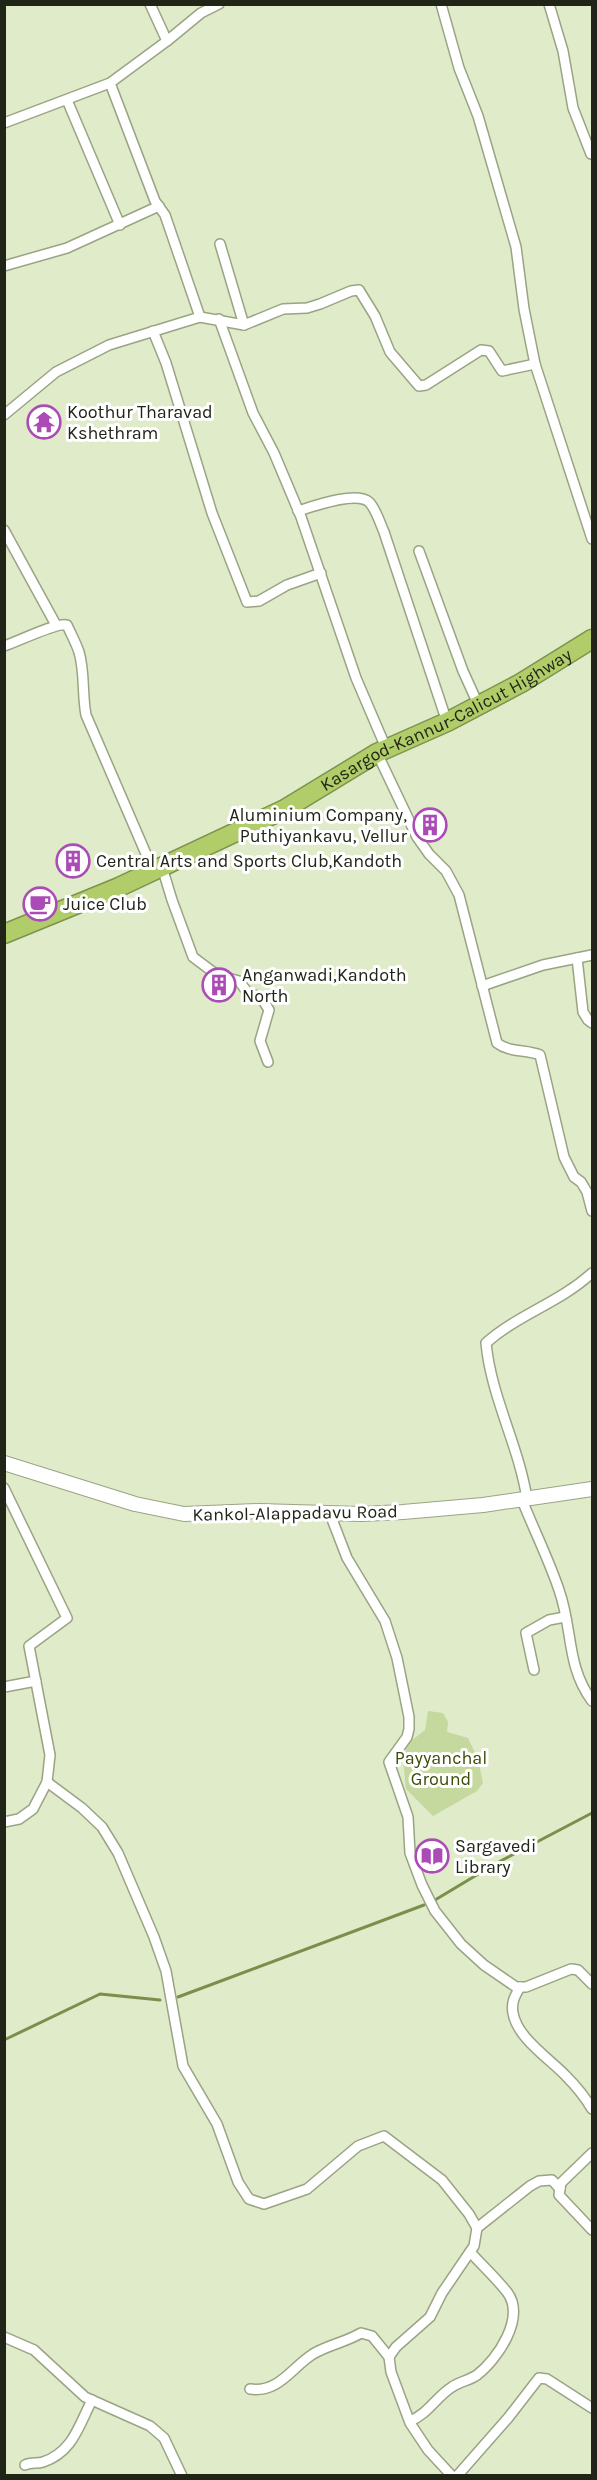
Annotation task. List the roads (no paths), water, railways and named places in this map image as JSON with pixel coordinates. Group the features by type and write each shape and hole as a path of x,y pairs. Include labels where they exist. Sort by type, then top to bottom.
{"highway":[{"name":"Kasargod-Kannur-Calicut Highway","path":"4,934 158,868 285,809 382,750 447,722 521,683 592,639"}],"main road":[{"name":"Kankol-Alappadavu Road","path":"4,1463 162,1511 184,1514 259,1511 330,1514 455,1508 592,1489"}],"street":[{"path":"150,4 168,41"},
{"path":"4,123 110,83 168,41 201,13 219,4"},
{"path":"441,4 459,68 478,116 516,247 524,309 535,364 592,539"},
{"path":"549,4 562,51 573,108 592,153"},
{"path":"110,83 159,206 165,215 200,317"},
{"path":"67,100 120,225"},
{"path":"4,266 67,248 159,206"},
{"path":"220,244 243,325"},
{"path":"4,415 56,372 109,345 200,317 243,325 283,309 307,308 359,290 375,316 390,352 419,386 426,385 481,350 489,351 502,370 535,364"},
{"path":"219,319 253,413 274,453 298,511 382,750 417,837 433,860 446,871 459,895 497,1043 503,1048 540,1055 564,1157 574,1177 581,1182 587,1192 592,1211"},
{"path":"153,332 166,363 212,513 247,602 259,601 287,585 321,573"},
{"path":"298,511 348,498 362,498 371,504 384,532 447,722"},
{"path":"4,530 56,625"},
{"path":"418,550 478,705"},
{"path":"4,646 56,625 67,626 80,654 82,696 86,715 158,868 193,957 217,975 239,981 248,993 261,997 268,1010 260,1041 268,1062"},
{"path":"482,986 543,965 592,955"},
{"path":"577,958 583,1012 592,1023"},
{"path":"592,1273 573,1291 500,1331 486,1343 488,1361 513,1442 525,1499 560,1592 572,1659 585,1691 592,1701"},
{"path":"4,1488 68,1618 29,1646 50,1755 46,1782 33,1809 19,1819 4,1822"},
{"path":"330,1514 347,1558 385,1621 397,1658 409,1717 409,1730 407,1737 389,1761 408,1817 410,1853 422,1886 435,1911 461,1944 483,1965 505,1981 526,1987 570,1969 578,1970 592,1984"},
{"path":"534,1670 526,1633 549,1620 565,1617"},
{"path":"4,1686 36,1681"},
{"path":"46,1782 82,1808 102,1827 118,1853 147,1919 166,1971 183,2066 217,2124 238,2182 249,2199 264,2204 308,2189 358,2146 384,2136 442,2180 470,2214 477,2228 474,2246 442,2293 430,2317 396,2347 389,2357"},
{"path":"520,1987 512,2001 513,2014 518,2025 530,2042 585,2097 592,2109"},
{"path":"592,2153 561,2183 559,2195 592,2230"},
{"path":"477,2228 539,2181 552,2180 560,2189"},
{"path":"410,2421 420,2417 452,2387 476,2376 497,2352 508,2333 515,2311 512,2301 507,2292 470,2252"},
{"path":"250,2389 275,2387 314,2354 361,2333 372,2336 389,2357 391,2372 410,2421 428,2450 452,2475"},
{"path":"4,2337 34,2349 72,2385 92,2400 150,2426 164,2438 182,2475"},
{"path":"457,2475 508,2418 539,2378 547,2379 592,2408"},
{"path":"25,2465 42,2462 67,2449 92,2400"}],"waterway":[{"path":"435,1900 495,1864 592,1813"},
{"path":"178,1997 424,1905"},
{"path":"4,2040 100,1994 160,2000"}],"place":[{"name":"Koothur Tharavad Kshethram","path":"44,422"},
{"name":"Aluminium Company, Puthiyankavu, Vellur","path":"430,825"},
{"name":"Central Arts and Sports Club,Kandoth","path":"73,861"},
{"name":"Juice Club","path":"40,904"},
{"name":"Anganwadi,Kandoth North","path":"219,985"},
{"name":"Sargavedi Library","path":"432,1856"}],"park label":[{"name":"Payyanchal Ground","path":"441,1768"}]}
